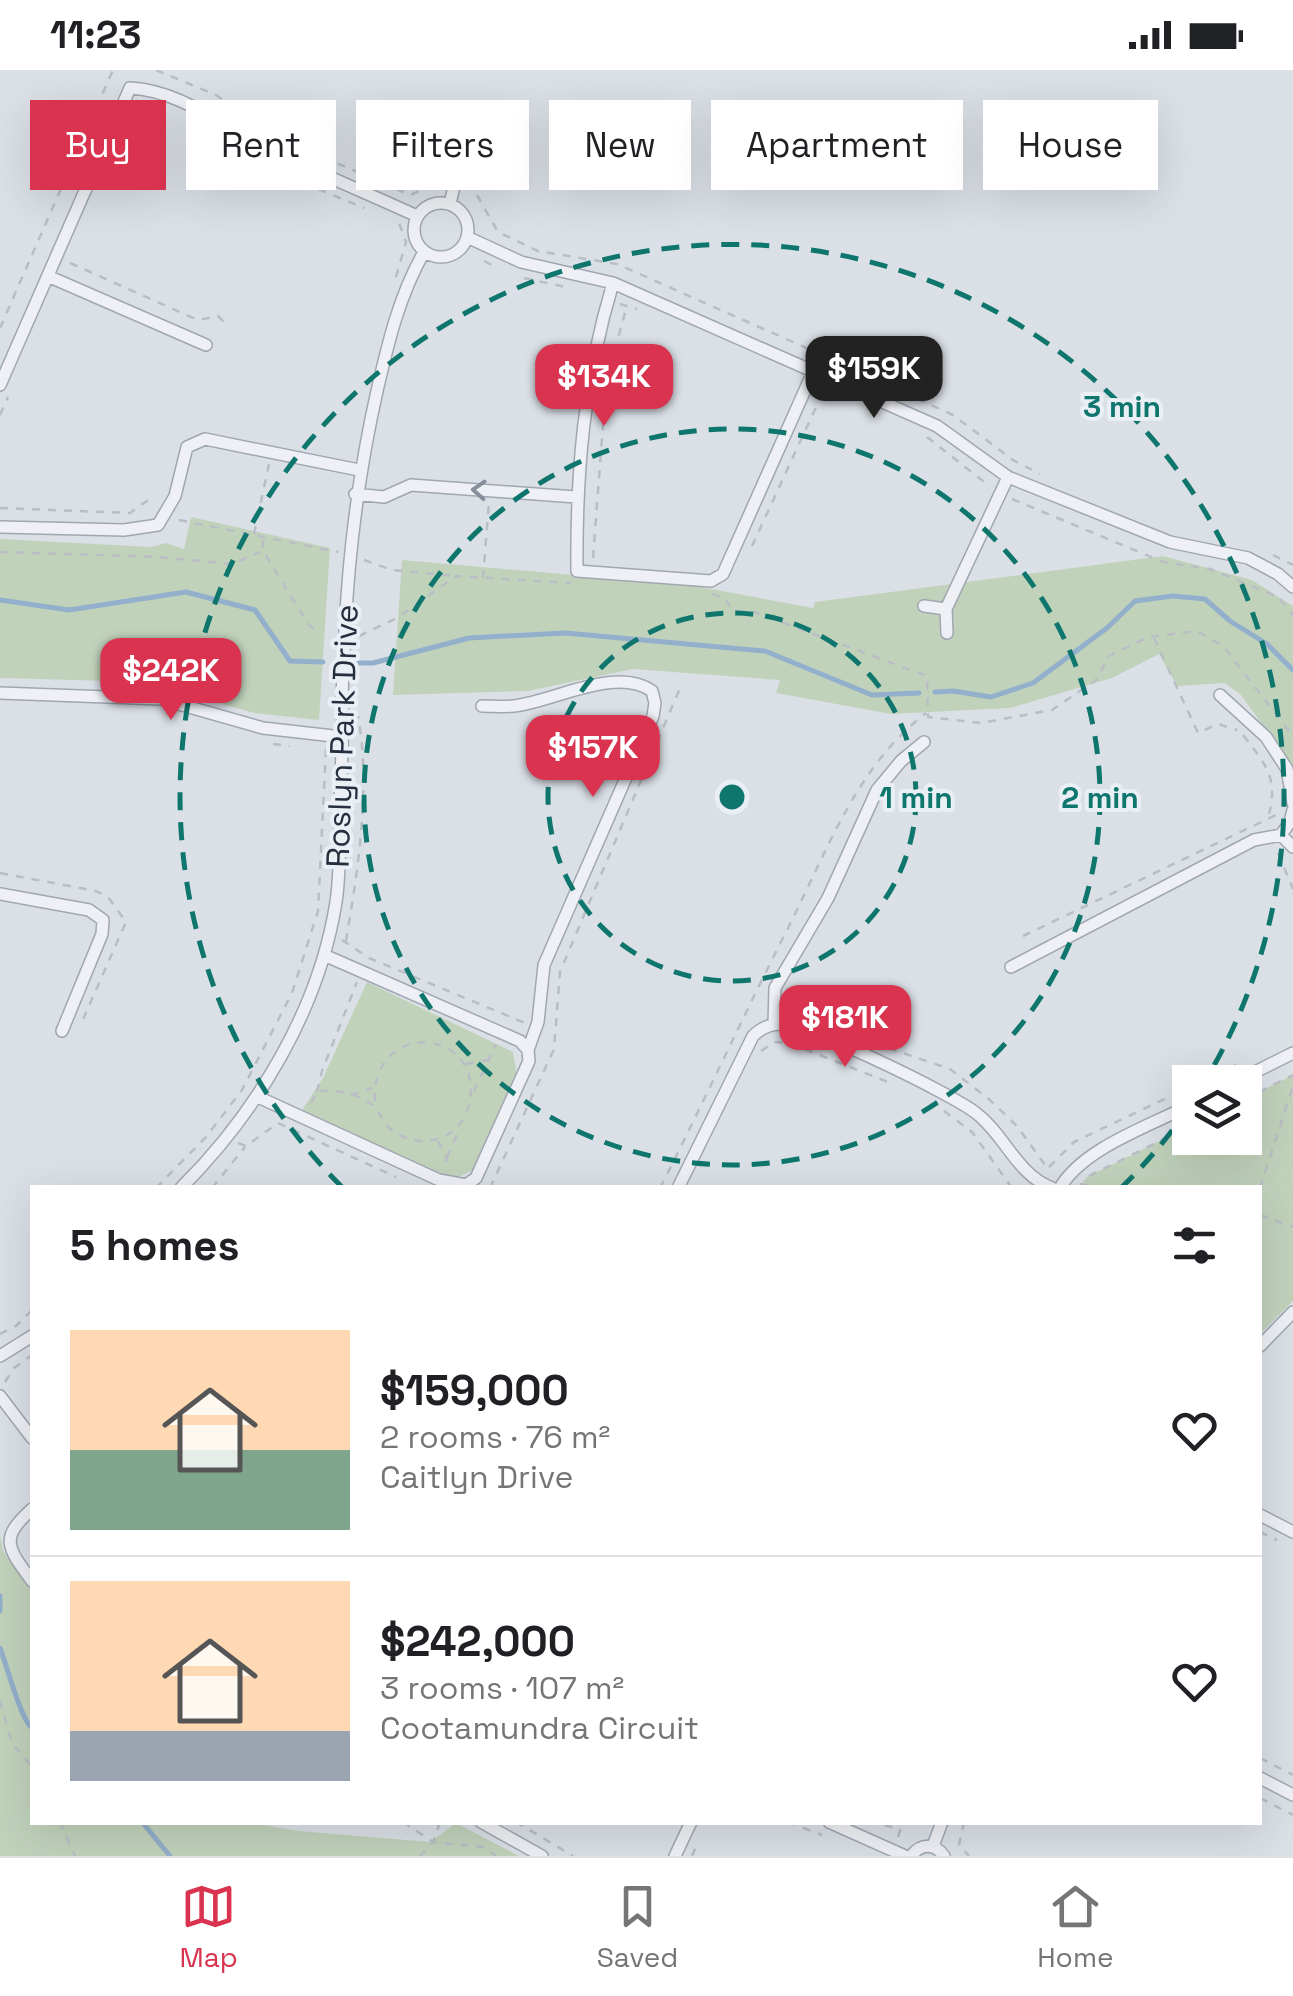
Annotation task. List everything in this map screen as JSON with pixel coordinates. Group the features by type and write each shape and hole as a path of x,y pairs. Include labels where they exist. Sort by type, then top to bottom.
{"street":[{"path":"0,385 56,280 130,88 157,89 213,115 258,144 417,216"},
{"path":"450,204 453,190"},
{"path":"432,204 450,204 465,216 467,238 456,253 447,257 424,252 414,236 417,216 432,204"},
{"path":"467,238 521,262 612,284 936,426 1008,478 1170,542 1248,558 1293,587"},
{"name":"Roslyn Park Drive","path":"184,1185 258,1097 304,1006 324,956 336,900 345,553 359,470 388,344 407,282 424,252"},
{"path":"56,280 206,345"},
{"path":"612,284 591,359 576,497 577,571 591,576 711,581 723,574 813,372"},
{"path":"0,527 124,530 158,525 175,496 187,447 196,440 359,470"},
{"path":"948,633 946,608 1008,478"},
{"path":"356,494 384,497 411,484 576,497"},
{"path":"924,606 946,608"},
{"path":"466,1185 476,1178 529,1061 544,965 653,716 655,703 652,692 642,685 617,682 514,706 482,706"},
{"path":"0,694 162,699 264,728 342,737"},
{"path":"1011,967 1254,840 1276,836 1290,822 1287,770 1266,738 1220,695"},
{"path":"774,1024 774,988 828,898 878,790 901,761 924,742"},
{"path":"1276,836 1293,847"},
{"path":"0,894 89,910 103,920 102,934 62,1031"},
{"path":"324,956 520,1041 528,1050"},
{"path":"679,1185 748,1044 760,1030 774,1024 800,1028 955,1097 997,1132 1032,1177 1047,1185"},
{"path":"1262,1068 1293,1053"},
{"path":"258,1097 439,1180 461,1185"},
{"path":"1062,1185 1088,1157 1172,1115"},
{"path":"1262,1344 1293,1312"},
{"path":"0,1356 30,1337"},
{"path":"0,1393 30,1435"},
{"path":"30,1510 9,1525 5,1534 7,1547 30,1578"},
{"path":"1262,1516 1293,1532"},
{"path":"1262,1779 1293,1795"},
{"path":"485,1825 542,1856"},
{"path":"675,1856 689,1825"},
{"path":"835,1825 908,1856 922,1847 933,1846 944,1856"},
{"path":"933,1846 941,1825"}],"path":[{"path":"0,328 113,70"},
{"path":"156,70 216,95 273,136 356,172"},
{"path":"320,190 367,210"},
{"path":"398,190 410,195 421,190"},
{"path":"396,276 406,242 398,220"},
{"path":"490,249 484,262 501,269"},
{"path":"56,280 69,263 198,320 218,316 224,322"},
{"path":"518,276 572,288"},
{"path":"608,299 638,309"},
{"path":"318,632 309,626 263,551 264,538 345,553 392,570 565,584 591,576 604,410 627,306"},
{"path":"751,547 827,391"},
{"path":"0,415 8,398"},
{"path":"925,436 1024,507 1163,562 1210,569 1278,597 1293,615"},
{"path":"254,536 272,452"},
{"path":"483,578 490,490"},
{"path":"0,552 158,557 232,564 263,551"},
{"path":"359,636 397,618 456,576"},
{"path":"719,596 727,588"},
{"path":"705,592 725,598 733,610 754,612 927,676 928,717 980,723 1052,710 1096,680 1109,656 1154,636 1197,630 1222,646 1293,736"},
{"path":"1154,636 1198,733 1218,724 1238,730 1263,760 1274,788 1267,824 1276,836 1293,889"},
{"path":"491,1185 554,1049 560,972 680,688"},
{"path":"343,711 358,716 362,738 359,863 346,942"},
{"path":"661,1185 860,786 900,733 928,712"},
{"path":"159,1185 206,1137 242,1090 292,992 318,911 327,735"},
{"path":"266,742 296,746"},
{"path":"1023,936 1289,808"},
{"path":"0,872 96,891 108,897 126,922 81,1024"},
{"path":"328,935 368,958 555,1035"},
{"path":"302,1117 317,1092 361,973"},
{"path":"788,996 795,1009 950,1069 1004,1113 1048,1169"},
{"path":"439,1180 470,1108 472,1092 501,1034"},
{"path":"756,1060 761,1050 775,1042 788,1043 901,1088"},
{"path":"376,1108 374,1087 378,1071 388,1057 411,1044 438,1044 449,1049 464,1064 472,1092"},
{"path":"464,1064 490,1060"},
{"path":"1262,1090 1293,1075"},
{"path":"1261,1185 1293,1086"},
{"path":"350,1096 374,1087"},
{"path":"317,1092 335,1088 376,1108 392,1130 420,1142 438,1139 462,1123"},
{"path":"1055,1159 1074,1142 1172,1096"},
{"path":"944,1110 972,1132 1010,1185"},
{"path":"214,1185 246,1146 278,1123 402,1179"},
{"path":"1086,1185 1080,1184 1087,1177 1172,1135"},
{"path":"227,1138 246,1146"},
{"path":"438,1139 447,1158"},
{"path":"1262,1216 1293,1227"},
{"path":"0,1334 16,1326 30,1312"},
{"path":"0,1393 14,1368 30,1357"},
{"path":"1262,1533 1276,1540"},
{"path":"0,1701 12,1743 30,1765"},
{"path":"1262,1759 1293,1775"},
{"path":"1262,1799 1293,1815"},
{"path":"61,1825 75,1856"},
{"path":"408,1825 433,1842 484,1847 496,1856"},
{"path":"420,1856 433,1842 439,1825"},
{"path":"521,1825 573,1856"},
{"path":"797,1825 828,1836"},
{"path":"882,1825 901,1829"},
{"path":"963,1825 960,1844 970,1855"},
{"path":"692,1856 701,1836"}],"green space":[{"path":"191,517 330,548 319,720 254,713 147,682 0,678 0,539 151,547 166,543 184,549"},
{"path":"1163,556 1252,580 1293,606 1293,767 1241,695 1225,683 1177,686 1159,654 1112,678 1010,708 891,714 776,693 780,680 633,669 528,691 393,695 402,560 690,585 813,608 815,602"},
{"path":"367,982 513,1052 517,1076 473,1170 454,1179 300,1113 323,1078"},
{"path":"1293,1075 1293,1301 1262,1332 1262,1185 1081,1185 1087,1177 1172,1135 1172,1155 1262,1155 1262,1090"},
{"path":"0,1535 3,1551 30,1586 30,1825 264,1825 430,1842 453,1825 460,1825 519,1856 0,1856"}],"waterway":[{"path":"0,600 69,610 186,592 255,610 290,661 323,662"},
{"path":"935,692 991,697 1033,683 1107,628 1135,601 1173,596 1205,599 1230,621 1267,644 1293,670"},
{"path":"345,663 373,663 469,638 565,633 765,651 872,695 919,693"},
{"path":"0,1596 0,1611"},
{"path":"0,1648 30,1726"},
{"path":"144,1825 170,1856"}]}
